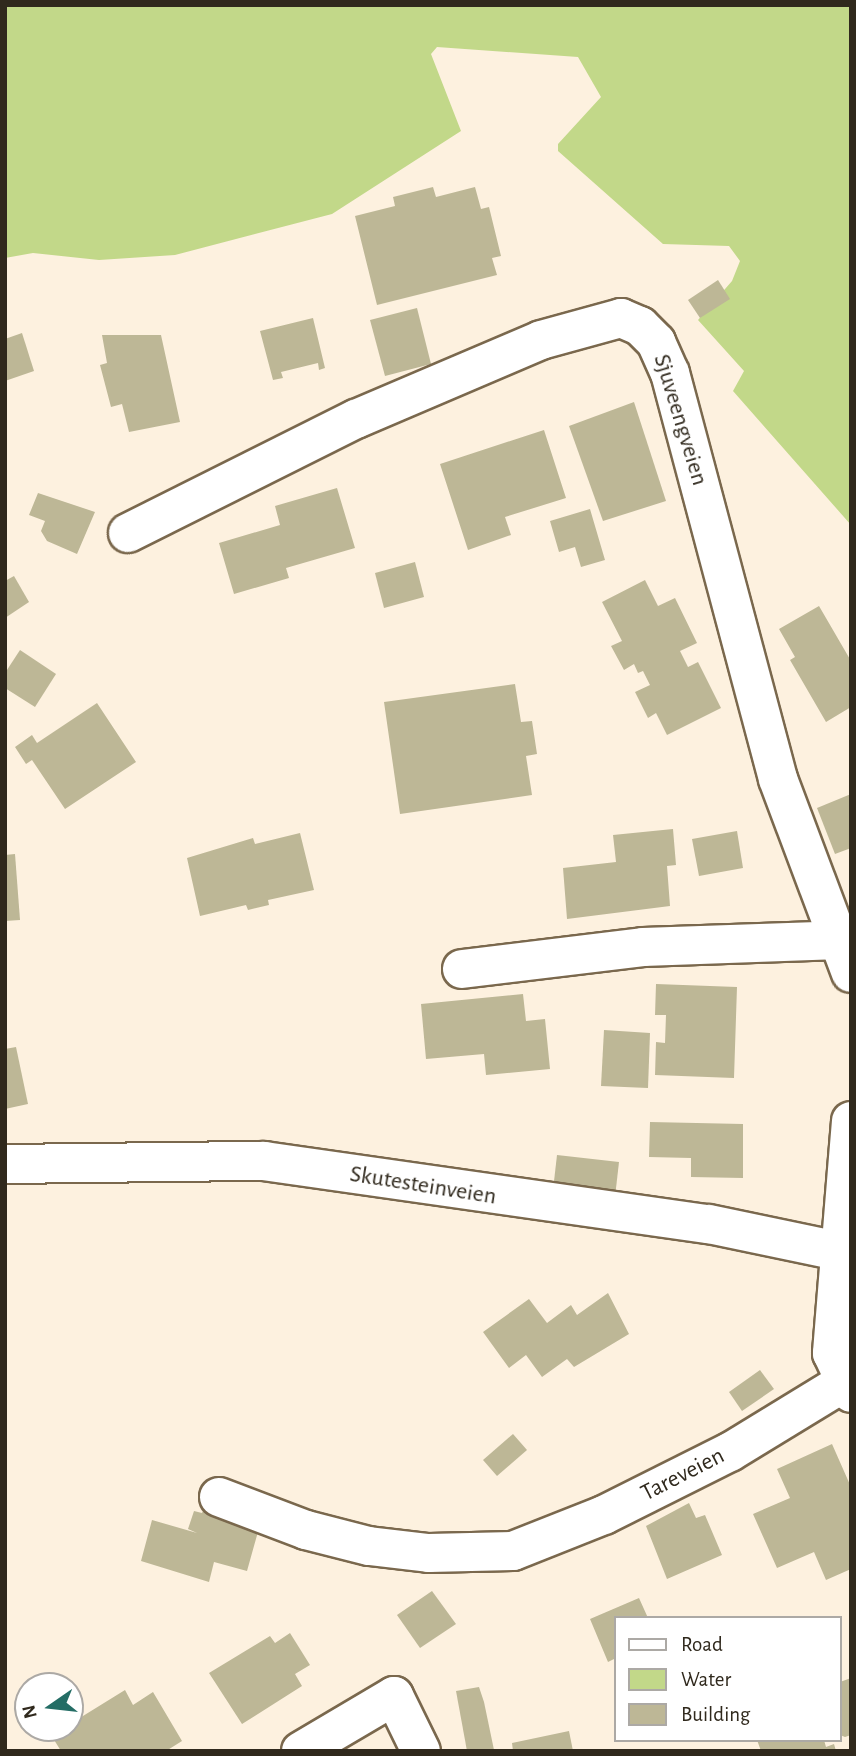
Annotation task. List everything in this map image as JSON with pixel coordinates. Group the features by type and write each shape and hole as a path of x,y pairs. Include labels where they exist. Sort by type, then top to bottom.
{"street":[{"name":"Sjuveengveien","path":"128,533 356,419 541,340 621,318 640,326 656,342 670,373 778,779 845,956"},
{"path":"462,969 643,947 845,956"},
{"path":"847,1388 832,1353 838,1251 851,1121"},
{"name":"Skutesteinveien","path":"5,1164 264,1161 709,1224 838,1251"},
{"name":"Tareveien","path":"219,1497 306,1530 369,1546 429,1553 513,1551 604,1515 730,1452 847,1388"},
{"path":"301,1751 394,1696 421,1751"}],"water":[{"path":"5,5 851,5 851,525 733,391 744,371 698,320 732,281 740,261 729,246 663,244 558,151 558,144 601,97 578,57 437,47 431,54 461,131 332,214 175,255 99,260 33,253 5,258"}],"building":[{"path":"433,187 436,197 475,187 481,209 489,207 501,256 492,258 497,275 377,305 355,216 395,206 393,197"},
{"path":"718,280 730,299 700,318 688,300"},
{"path":"417,308 431,364 385,376 370,320"},
{"path":"313,318 325,368 319,370 318,363 281,372 283,378 273,380 260,331"},
{"path":"22,333 34,371 5,381 5,339"},
{"path":"102,335 161,335 180,422 129,432 122,404 111,407 100,365 107,363"},
{"path":"634,402 666,501 603,521 569,426"},
{"path":"544,430 566,498 505,517 511,535 468,550 440,464"},
{"path":"337,488 355,548 286,568 289,578 234,594 219,543 280,525 275,506"},
{"path":"38,493 95,512 77,554 47,541 41,531 45,521 29,515"},
{"path":"590,509 605,560 581,567 575,547 559,552 550,521"},
{"path":"415,562 424,597 384,608 375,573"},
{"path":"14,576 29,602 5,618 5,581"},
{"path":"645,580 658,606 675,598 697,643 680,651 688,667 698,662 721,708 667,735 656,713 648,718 635,692 650,685 643,671 638,673 634,664 624,670 611,646 622,641 602,602"},
{"path":"819,606 851,661 851,707 826,722 790,660 795,657 779,629"},
{"path":"20,650 56,674 35,707 5,688 5,673"},
{"path":"515,684 521,722 532,721 537,754 526,756 532,795 400,814 384,702"},
{"path":"97,703 136,762 65,809 32,760 26,764 15,747 32,735 37,743"},
{"path":"851,794 851,848 835,854 817,808"},
{"path":"673,829 676,865 667,866 670,906 567,919 563,868 616,862 613,835"},
{"path":"737,831 743,868 699,876 692,839"},
{"path":"300,833 314,890 268,900 269,905 248,910 246,905 200,916 187,858 253,838 255,844"},
{"path":"15,854 20,920 5,921 5,855"},
{"path":"656,984 737,987 734,1078 655,1075 656,1042 665,1043 666,1015 655,1015"},
{"path":"523,994 526,1021 545,1019 550,1069 486,1075 484,1054 426,1059 421,1004"},
{"path":"604,1030 650,1033 648,1088 601,1086"},
{"path":"16,1047 28,1104 5,1109 5,1049"},
{"path":"650,1122 743,1124 743,1178 691,1177 691,1158 649,1157"},
{"path":"557,1155 619,1162 615,1197 553,1190"},
{"path":"608,1293 629,1334 574,1367 567,1359 542,1377 526,1355 509,1368 483,1332 529,1299 547,1323 571,1305 577,1315"},
{"path":"760,1370 774,1389 742,1411 729,1392"},
{"path":"513,1434 527,1450 497,1476 483,1460"},
{"path":"832,1444 851,1487 851,1569 826,1580 814,1552 777,1568 753,1514 790,1498 777,1469"},
{"path":"689,1503 696,1518 705,1515 722,1555 667,1579 646,1526"},
{"path":"205,1506 261,1521 247,1571 214,1562 209,1582 141,1561 152,1520 197,1533 188,1529 194,1511 202,1513"},
{"path":"432,1591 456,1624 420,1648 397,1615"},
{"path":"639,1598 647,1616 614,1616 614,1659 608,1662 590,1619"},
{"path":"290,1633 310,1665 295,1674 302,1686 242,1724 209,1673 270,1636 275,1643"},
{"path":"851,1678 851,1735 845,1737 842,1736 842,1681"},
{"path":"479,1687 494,1750 467,1751 456,1691"},
{"path":"125,1690 133,1705 153,1692 182,1741 166,1751 61,1751 55,1742 84,1742 84,1715"},
{"path":"569,1731 573,1751 513,1751 512,1743"},
{"path":"758,1742 825,1742 826,1747 834,1744 836,1751 761,1751"}]}
